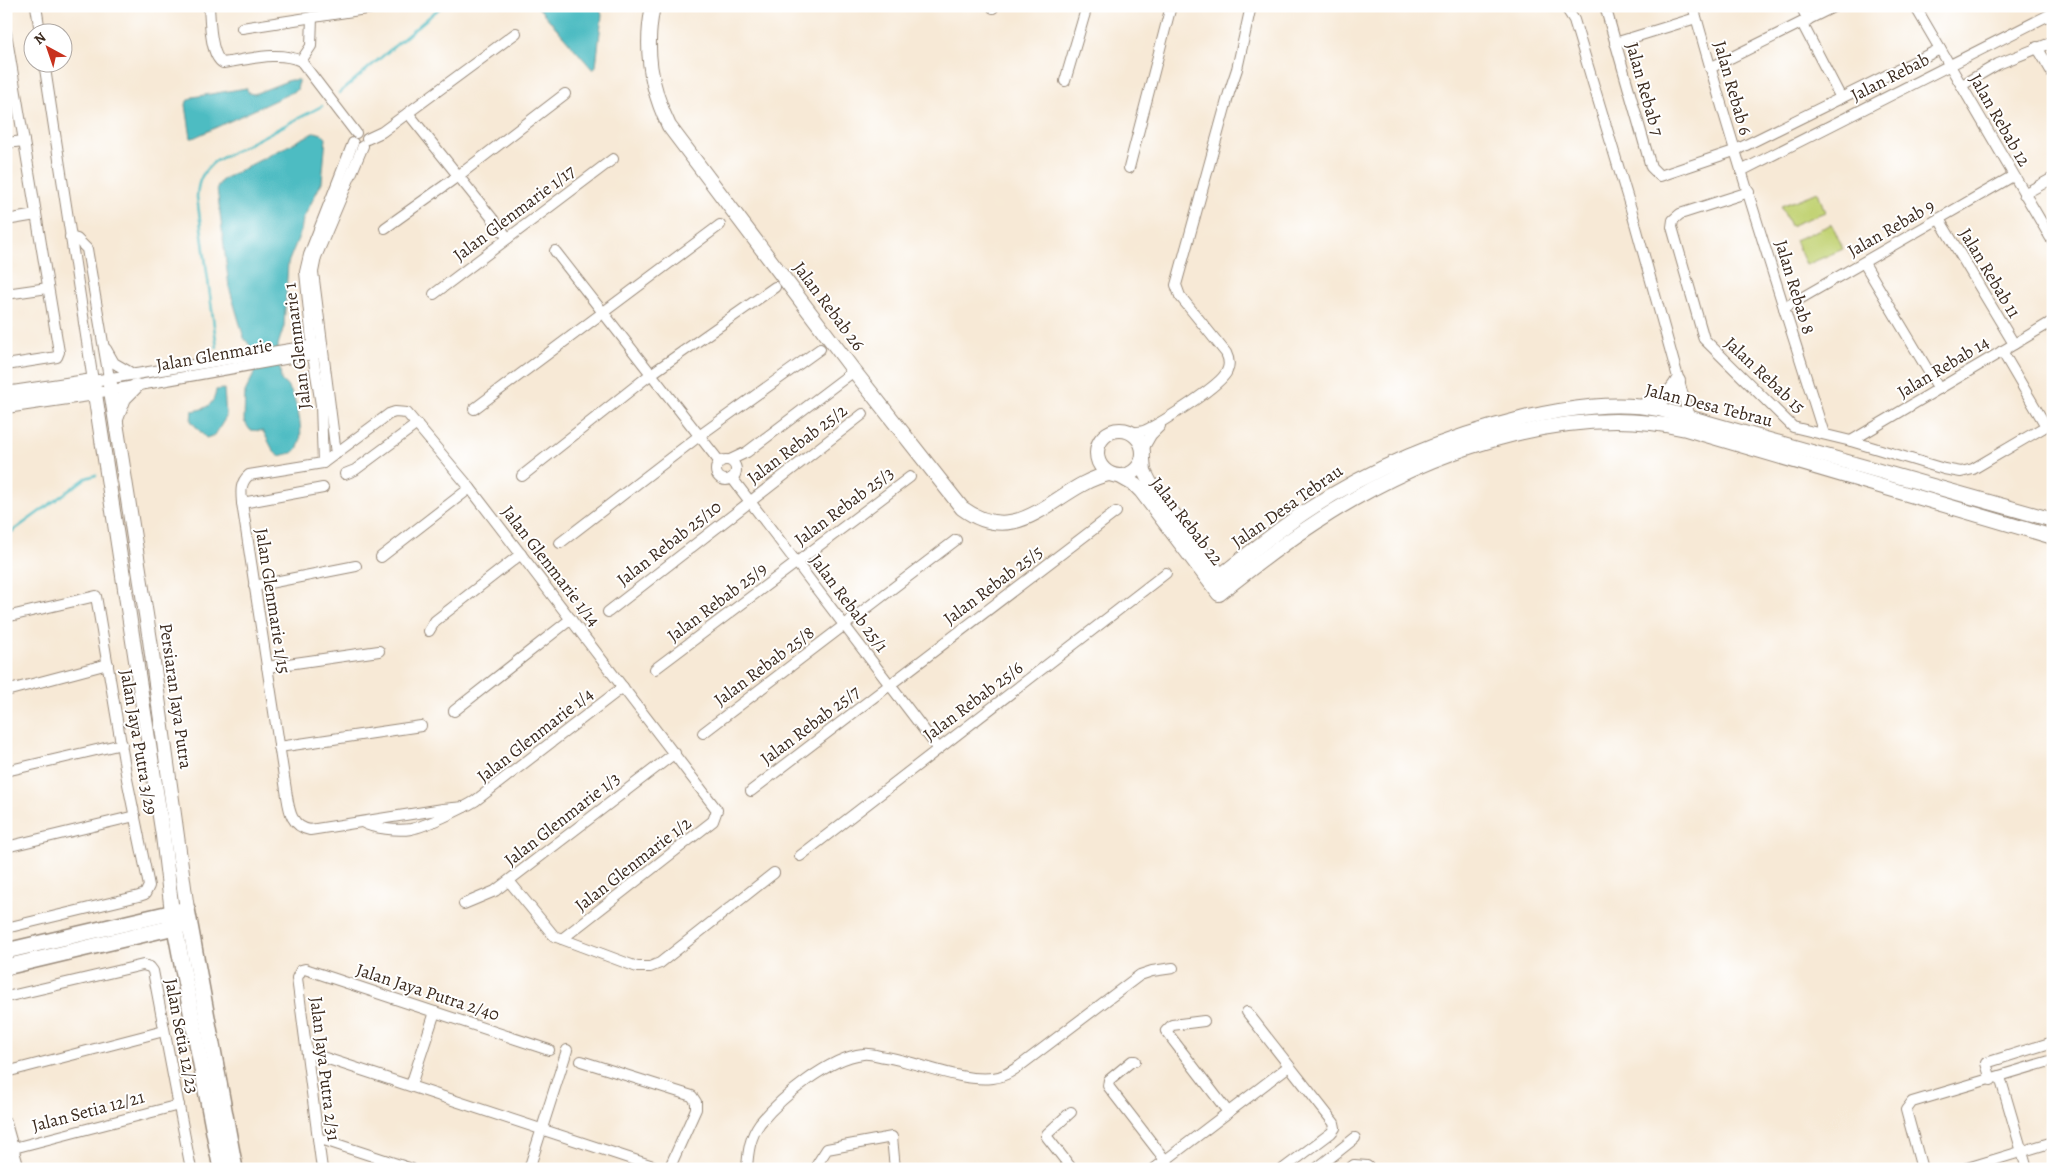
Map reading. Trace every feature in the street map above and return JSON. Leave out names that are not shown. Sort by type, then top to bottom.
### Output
[{"type":"main road","points":[[6,950],[181,918]]},
{"type":"main road","points":[[6,967],[181,918]]},
{"type":"main road","name":"Persiaran Jaya Putra","points":[[181,918],[221,1169]]},
{"type":"main road","name":"Persiaran Jaya Putra","points":[[181,918],[235,1169]]},
{"type":"street","points":[[36,6],[38,22]]},
{"type":"street","points":[[209,6],[214,53],[220,62],[272,56],[295,58],[301,61],[360,140],[382,132],[516,33]]},
{"type":"street","points":[[242,28],[385,6]]},
{"type":"street","name":"Jalan Rebab 26","points":[[653,6],[648,40],[651,76],[661,110],[669,126],[854,371],[955,500],[971,514],[989,522],[1018,521],[1036,514],[1092,478],[1115,475]]},
{"type":"street","points":[[1065,81],[1087,6]]},
{"type":"street","points":[[1129,168],[1171,6]]},
{"type":"street","points":[[1172,416],[1146,430],[1131,433],[1116,431],[1106,435],[1098,448],[1098,458],[1102,468],[1115,475],[1132,473],[1141,465],[1143,454],[1151,435],[1172,416],[1221,380],[1229,366],[1226,353],[1180,296],[1176,285],[1228,93],[1237,68],[1251,6]]},
{"type":"street","points":[[1566,6],[1574,20],[1622,180],[1688,423]]},
{"type":"street","name":"Jalan Rebab 7","points":[[1605,6],[1651,167],[1660,176],[1734,151]]},
{"type":"street","name":"Jalan Rebab 6","points":[[1692,6],[1734,151]]},
{"type":"street","points":[[1801,6],[1805,22],[1841,98]]},
{"type":"street","points":[[1710,68],[1835,6]]},
{"type":"street","name":"Jalan Rebab 12","points":[[1915,6],[2053,242]]},
{"type":"street","name":"Jalan Rebab","points":[[1741,171],[2053,13]]},
{"type":"street","points":[[301,61],[311,46],[313,38],[312,17]]},
{"type":"street","points":[[1615,43],[1696,18]]},
{"type":"street","points":[[6,33],[9,69],[24,140],[59,352],[57,358],[6,365]]},
{"type":"street","points":[[1962,85],[1998,64],[2053,42]]},
{"type":"street","points":[[2037,47],[2053,74]]},
{"type":"street","points":[[1734,151],[1940,49]]},
{"type":"street","name":"Persiaran Jaya Putra","points":[[45,72],[163,836],[181,918]]},
{"type":"street","points":[[386,228],[458,176],[565,94]]},
{"type":"street","points":[[408,113],[508,238]]},
{"type":"street","points":[[6,143],[24,140]]},
{"type":"street","name":"Jalan Glenmarie 1","points":[[336,454],[334,428],[326,405],[305,272],[308,255],[324,228],[360,140]]},
{"type":"street","name":"Jalan Rebab 8","points":[[1734,151],[1824,434]]},
{"type":"street","name":"Jalan Glenmarie 1/17","points":[[434,294],[613,159]]},
{"type":"street","name":"Jalan Rebab 9","points":[[1784,308],[2013,176]]},
{"type":"street","points":[[2024,194],[2053,178]]},
{"type":"street","name":"Jalan Rebab 15","points":[[1748,192],[1680,214],[1673,220],[1672,227],[1704,339],[1793,427],[1851,441],[1914,461],[1961,472],[1973,469],[2049,424]]},
{"type":"street","points":[[6,220],[36,215]]},
{"type":"street","name":"Jalan Rebab 11","points":[[1939,219],[2014,344]]},
{"type":"street","points":[[474,410],[720,225]]},
{"type":"street","name":"Persiaran Jaya Putra","points":[[70,237],[77,239],[87,249],[110,384],[150,640],[181,918]]},
{"type":"street","name":"Jalan Rebab 25/1","points":[[555,251],[699,436],[729,467],[750,500],[938,748]]},
{"type":"street","points":[[1864,263],[1939,389]]},
{"type":"street","points":[[522,476],[651,374],[775,287]]},
{"type":"street","points":[[6,294],[48,288]]},
{"type":"street","name":"Jalan Rebab 14","points":[[1851,441],[2053,321]]},
{"type":"street","points":[[103,344],[114,363],[134,380],[124,398],[116,421]]},
{"type":"street","name":"Jalan Glenmarie","points":[[94,387],[317,349]]},
{"type":"street","points":[[560,543],[699,436],[820,349]]},
{"type":"street","points":[[2002,351],[2049,424]]},
{"type":"street","points":[[729,467],[854,371]]},
{"type":"street","points":[[1642,406],[1667,396],[1678,381]]},
{"type":"street","points":[[6,394],[94,387]]},
{"type":"street","points":[[6,406],[94,387]]},
{"type":"street","name":"Jalan Glenmarie 1","points":[[323,464],[326,405]]},
{"type":"street","name":"Jalan Desa Tebrau","points":[[1219,585],[1247,556],[1306,511],[1344,488],[1406,456],[1495,425],[1564,410],[1626,405],[1642,406],[1688,423],[2053,538]]},
{"type":"street","name":"Jalan Glenmarie 1/14","points":[[336,454],[389,414],[395,412],[407,413],[470,488],[717,810]]},
{"type":"street","name":"Jalan Rebab 25/2","points":[[750,500],[863,414]]},
{"type":"street","name":"Jalan Desa Tebrau","points":[[1219,585],[1353,500],[1411,470],[1458,452],[1500,439],[1568,424],[1642,421],[1688,423],[2053,520]]},
{"type":"street","points":[[345,474],[355,470],[416,424]]},
{"type":"street","points":[[334,428],[341,436],[352,442]]},
{"type":"street","points":[[1131,433],[1139,439],[1143,454]]},
{"type":"street","name":"Jalan Glenmarie 1/15","points":[[336,454],[323,464],[250,475],[244,480],[241,487],[242,503],[292,820],[302,828],[310,830],[362,822]]},
{"type":"street","name":"Jalan Rebab 22","points":[[1143,454],[1144,471],[1150,483],[1205,556],[1219,585]]},
{"type":"street","name":"Jalan Rebab 26","points":[[1072,490],[1098,458]]},
{"type":"street","name":"Jalan Rebab 22","points":[[1115,475],[1135,485],[1141,491],[1219,585]]},
{"type":"street","name":"Jalan Rebab 25/3","points":[[798,561],[910,477]]},
{"type":"street","points":[[242,503],[323,488]]},
{"type":"street","points":[[381,557],[470,488]]},
{"type":"street","name":"Jalan Rebab 25/10","points":[[608,612],[750,500]]},
{"type":"street","name":"Jalan Rebab 25/5","points":[[890,685],[1116,512]]},
{"type":"street","points":[[2038,534],[2053,542]]},
{"type":"street","name":"Jalan Rebab 25/8","points":[[703,733],[956,540]]},
{"type":"street","points":[[430,631],[435,621],[521,554]]},
{"type":"street","points":[[1205,556],[1222,562],[1247,556]]},
{"type":"street","name":"Jalan Rebab 25/9","points":[[655,669],[798,561]]},
{"type":"street","points":[[254,586],[356,566]]},
{"type":"street","name":"Jalan Rebab 25/6","points":[[800,856],[1166,573]]},
{"type":"street","name":"Jalan Jaya Putra 3/29","points":[[6,617],[96,596],[149,886],[145,894],[6,928]]},
{"type":"street","points":[[454,711],[571,619]]},
{"type":"street","points":[[267,667],[380,650]]},
{"type":"street","points":[[6,691],[108,664]]},
{"type":"street","name":"Jalan Rebab 25/7","points":[[751,791],[890,685]]},
{"type":"street","name":"Jalan Glenmarie 1/4","points":[[362,822],[371,828],[411,829],[464,807],[475,801],[624,687]]},
{"type":"street","points":[[279,747],[421,726]]},
{"type":"street","points":[[6,771],[122,744]]},
{"type":"street","name":"Jalan Glenmarie 1/3","points":[[464,904],[495,891],[675,753]]},
{"type":"street","points":[[362,822],[444,808],[464,807]]},
{"type":"street","name":"Jalan Glenmarie 1/2","points":[[562,939],[714,821],[717,810]]},
{"type":"street","points":[[6,847],[135,816]]},
{"type":"street","points":[[509,880],[548,931],[554,936],[644,968],[660,963],[774,873]]},
{"type":"street","name":"Jalan Setia 12/23","points":[[6,997],[143,965],[150,966],[153,971],[191,1169]]},
{"type":"street","points":[[747,1169],[748,1148],[753,1133],[760,1123],[817,1073],[839,1060],[864,1054],[895,1058],[950,1073],[994,1078],[1006,1075],[1140,975],[1173,968]]},
{"type":"street","name":"Jalan Jaya Putra 2/40","points":[[298,974],[305,969],[549,1050]]},
{"type":"street","name":"Jalan Jaya Putra 2/31","points":[[298,974],[322,1169]]},
{"type":"street","points":[[413,1086],[435,1012]]},
{"type":"street","points":[[1247,1012],[1334,1123],[1335,1128],[1331,1133],[1283,1169]]},
{"type":"street","points":[[1204,1021],[1172,1025],[1166,1031],[1228,1112]]},
{"type":"street","points":[[6,1072],[164,1031]]},
{"type":"street","points":[[2027,1169],[2000,1077],[1986,1063],[2053,1042]]},
{"type":"street","points":[[529,1169],[567,1050]]},
{"type":"street","points":[[307,1052],[662,1169]]},
{"type":"street","points":[[2000,1077],[2004,1058]]},
{"type":"street","points":[[1922,1169],[1906,1110],[1912,1102],[2053,1060]]},
{"type":"street","points":[[580,1061],[692,1096],[696,1102],[696,1109],[669,1169]]},
{"type":"street","points":[[1135,1061],[1132,1061],[1109,1080],[1108,1086],[1172,1169]]},
{"type":"street","points":[[1154,1169],[1289,1066]]},
{"type":"street","name":"Jalan Setia 12/21","points":[[10,1149],[179,1105]]},
{"type":"street","points":[[1072,1112],[1046,1134],[1072,1169]]},
{"type":"street","points":[[6,1123],[10,1149],[19,1169]]},
{"type":"street","points":[[818,1169],[818,1163],[827,1149],[892,1137],[895,1169]]},
{"type":"street","points":[[318,1138],[406,1168]]},
{"type":"street","points":[[1316,1169],[1355,1138]]},
{"type":"street","points":[[1964,1169],[2053,1142]]},
{"type":"street","points":[[1349,1169],[1354,1165],[1368,1168]]},
{"type":"green space","points":[[1818,192],[1825,212],[1790,226],[1781,206]]},
{"type":"green space","points":[[1832,224],[1843,249],[1806,265],[1795,240]]},
{"type":"water","points":[[537,6],[599,6],[602,15],[596,66],[593,70]]},
{"type":"water","points":[[290,80],[299,80],[297,90],[191,138],[186,105],[187,101],[193,97],[246,88],[249,93],[254,94]]},
{"type":"water","points":[[315,132],[322,134],[326,138],[322,182],[303,219],[301,231],[288,263],[284,326],[278,345],[281,380],[289,388],[298,411],[301,431],[300,440],[294,452],[279,456],[274,452],[263,431],[250,430],[244,421],[245,392],[254,374],[254,367],[251,347],[244,338],[229,287],[217,188],[221,181],[229,176]]},
{"type":"water","points":[[224,389],[226,417],[215,435],[206,438],[191,421],[192,411],[201,409],[211,403],[216,390]]},
{"type":"waterway","points":[[339,93],[442,6]]},
{"type":"waterway","points":[[217,348],[197,197],[201,177],[214,162],[322,106]]},
{"type":"waterway","points":[[6,536],[86,478],[96,475]]}]
